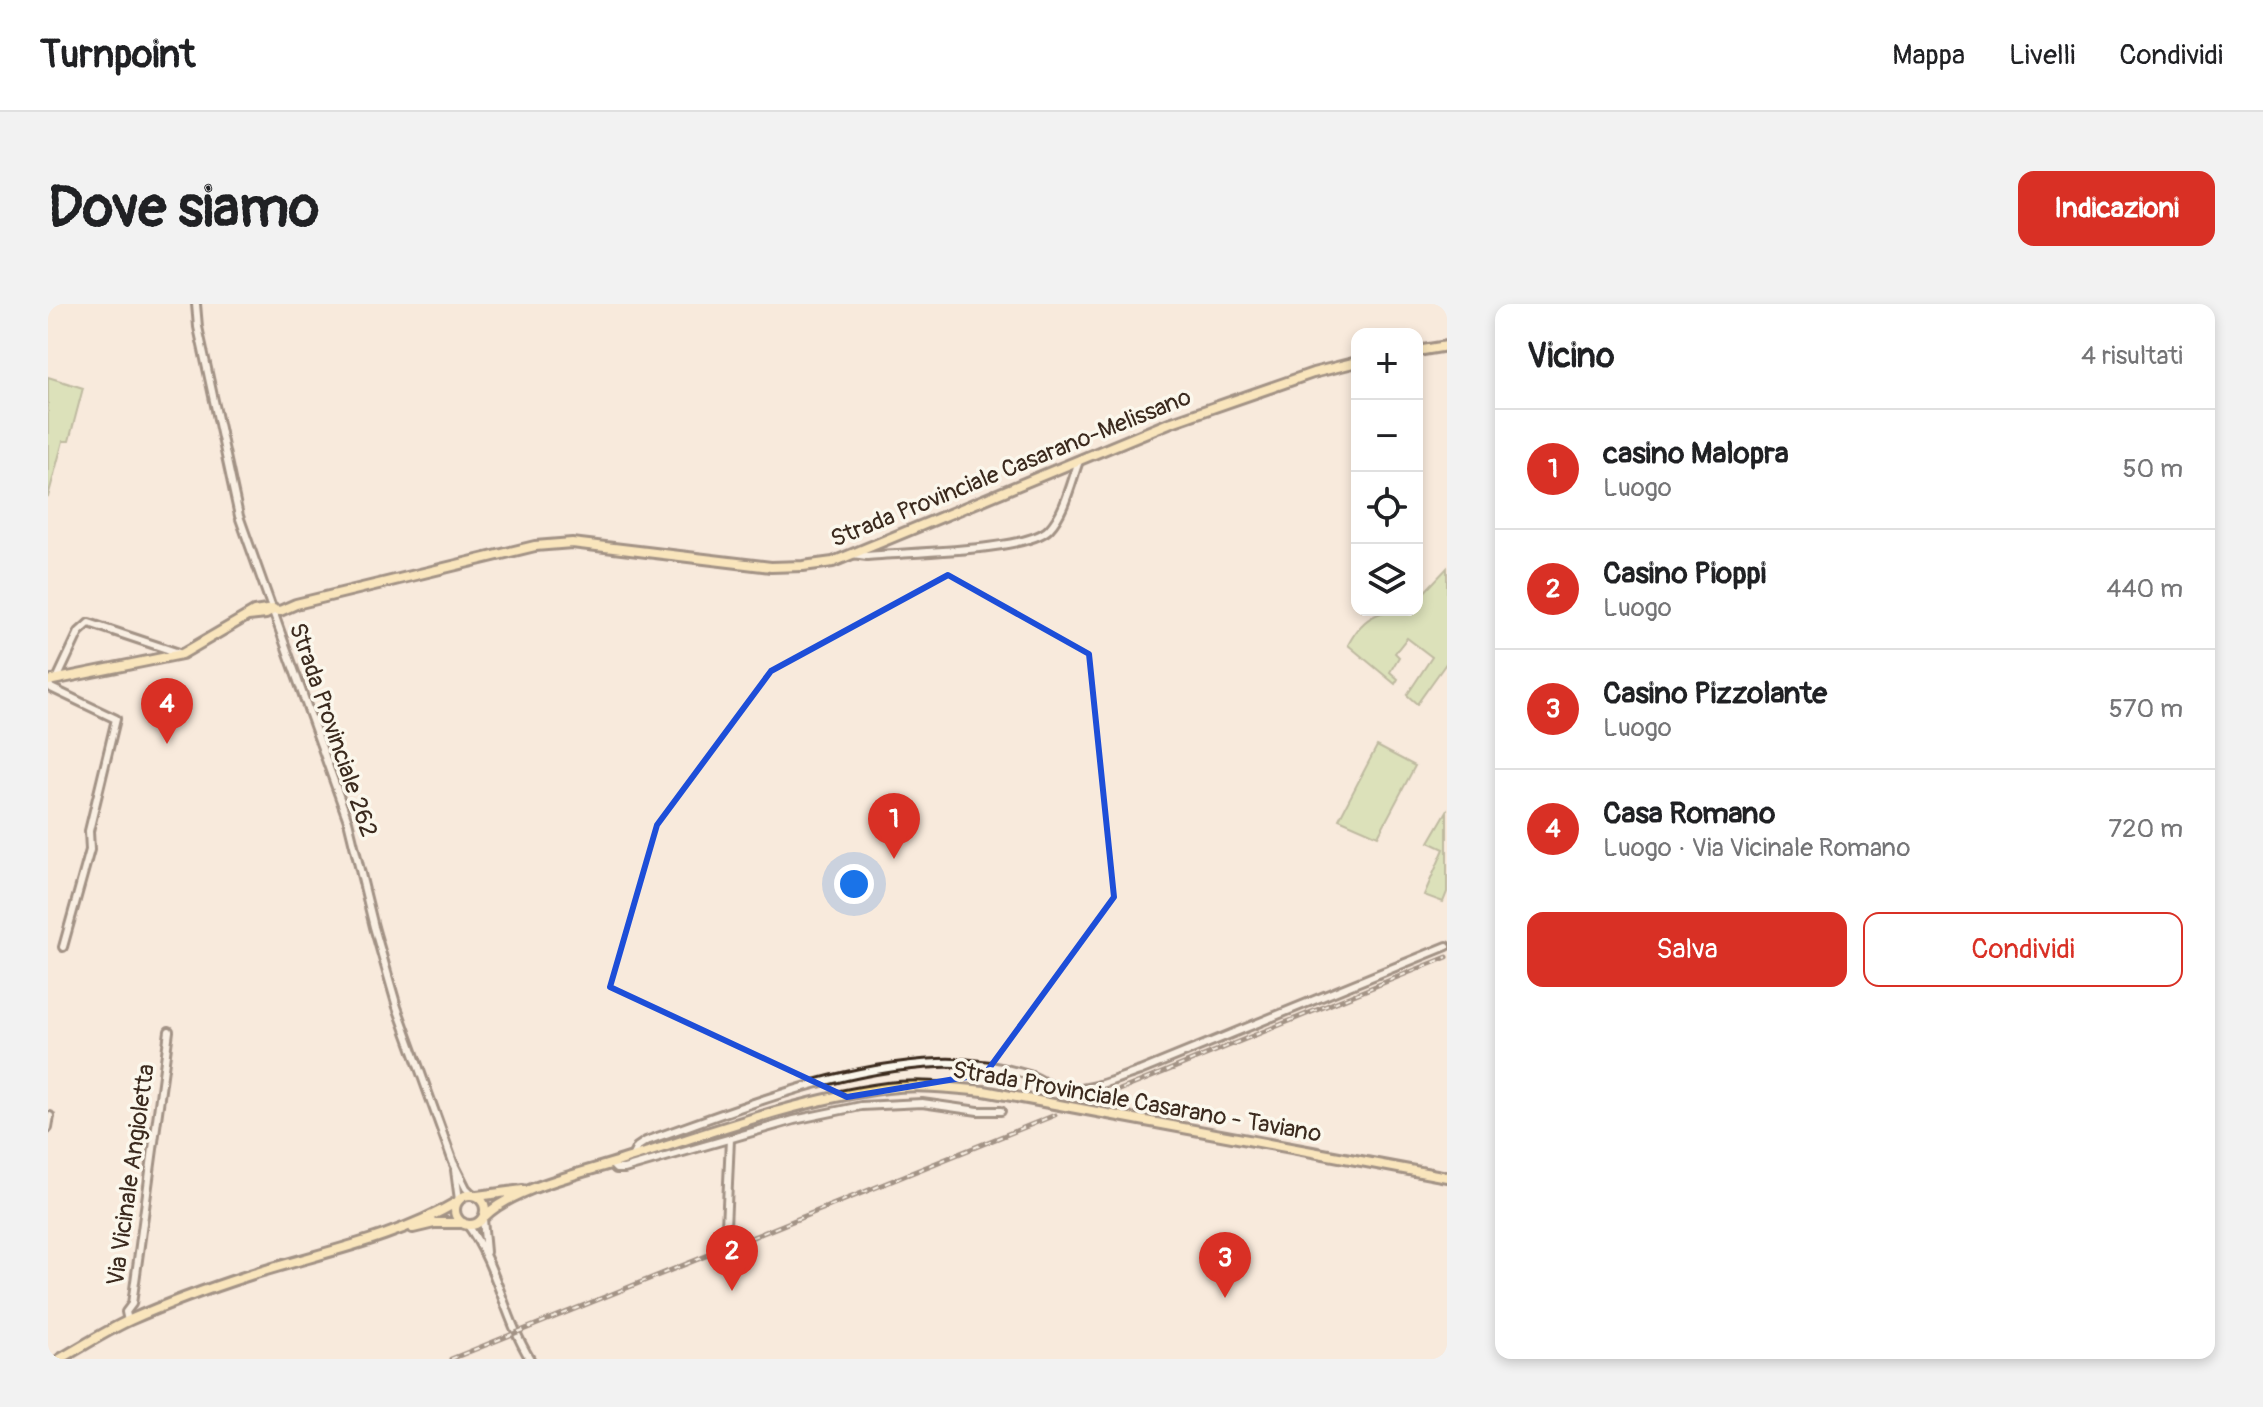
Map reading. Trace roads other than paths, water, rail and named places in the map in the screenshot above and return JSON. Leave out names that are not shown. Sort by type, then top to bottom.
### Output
[{"type":"main road","points":[[1423,350],[1447,346]]},
{"type":"main road","name":"Strada Provinciale Casarano-Melissano","points":[[51,680],[182,654],[248,616],[264,609],[273,610],[278,605],[296,604],[547,545],[572,543],[771,567],[833,562],[1169,423],[1313,373],[1351,364]]},
{"type":"main road","name":"Strada Provinciale Casarano - Taviano","points":[[389,1233],[434,1223],[476,1224],[501,1203],[543,1186],[843,1094],[892,1087],[984,1091],[1447,1177]]},
{"type":"main road","name":"Strada Provinciale Casarano - Taviano","points":[[60,1359],[128,1321],[247,1277],[389,1233],[436,1215],[465,1196],[499,1195],[543,1186]]},
{"type":"main road","points":[[474,1195],[485,1205],[483,1218]]},
{"type":"main road","points":[[458,1201],[455,1211],[465,1224]]},
{"type":"street","name":"Strada Provinciale 262","points":[[196,304],[198,327],[239,516],[348,821],[397,1007],[453,1162]]},
{"type":"street","points":[[852,554],[867,556],[987,547],[1036,539],[1049,529],[1059,515],[1079,461]]},
{"type":"street","points":[[63,947],[90,850],[89,831],[116,719],[51,688],[51,680],[79,632],[89,623],[182,654]]},
{"type":"street","points":[[632,1157],[637,1147],[646,1141],[792,1090],[889,1067],[956,1064],[1030,1075],[1063,1089],[1096,1086],[1447,946]]},
{"type":"street","name":"Via Vicinale Angioletta","points":[[128,1321],[126,1312],[132,1304],[169,1031]]},
{"type":"street","points":[[611,1164],[616,1169],[624,1169],[794,1120],[861,1106],[922,1103],[1001,1111]]},
{"type":"street","points":[[48,1128],[50,1116]]},
{"type":"street","points":[[725,1249],[730,1139]]},
{"type":"street","points":[[453,1162],[466,1188],[474,1195]]},
{"type":"street","points":[[453,1162],[458,1201]]},
{"type":"street","points":[[483,1218],[488,1260]]},
{"type":"street","points":[[465,1224],[488,1260],[515,1333],[530,1359]]},
{"type":"railway","points":[[1100,1098],[1447,957]]},
{"type":"railway","points":[[451,1359],[1055,1115]]},
{"type":"place","name":"Casa Romano","points":[[167,744]]},
{"type":"place","name":"casino Malopra","points":[[894,859]]},
{"type":"place","name":"Casino Pioppi","points":[[732,1291]]},
{"type":"place","name":"Casino Pizzolante","points":[[1225,1298]]}]
